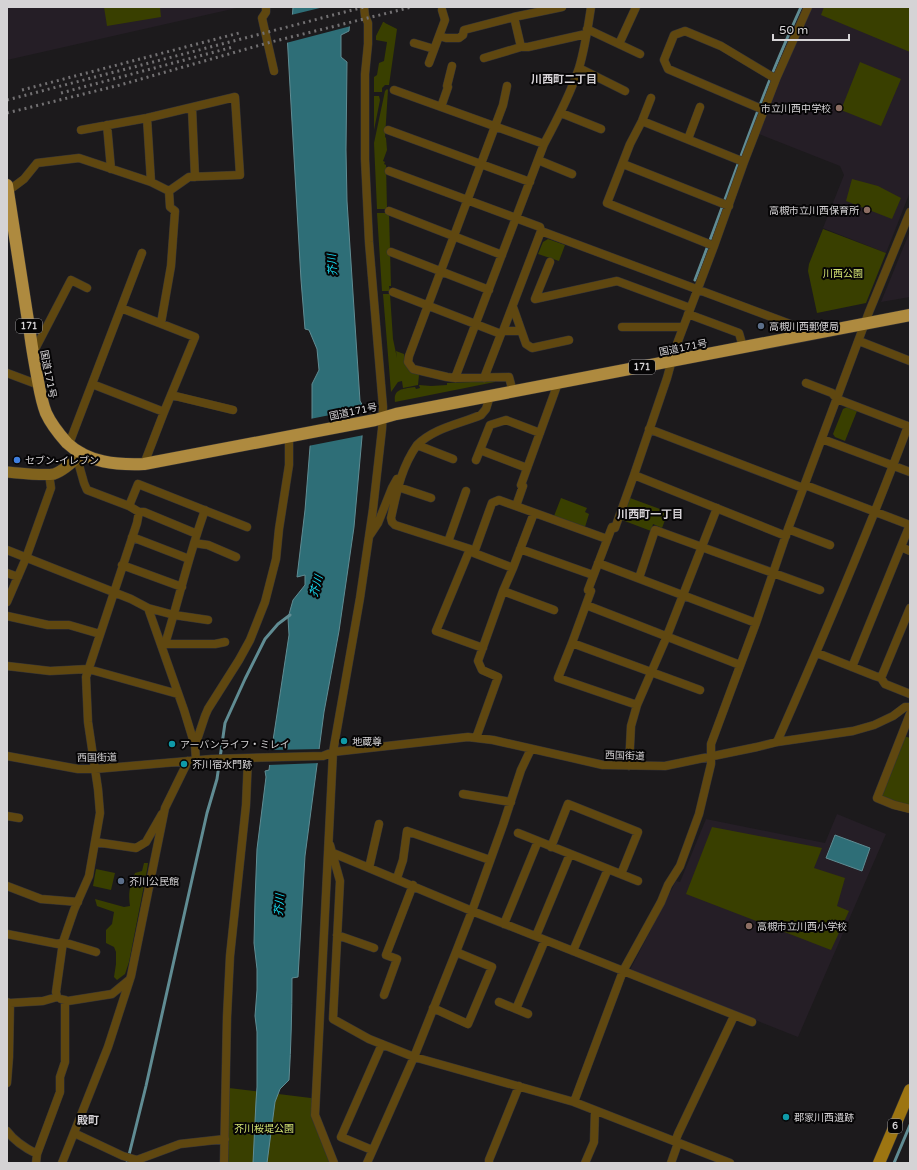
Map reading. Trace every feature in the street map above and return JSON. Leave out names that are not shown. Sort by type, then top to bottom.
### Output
[{"type":"highway","name":"国道171号","points":[[7,188],[9,219],[43,404],[48,417],[56,430],[79,455],[110,463],[144,464],[910,315]]},
{"type":"main road","name":"6","points":[[880,1163],[910,1090]]},
{"type":"street","points":[[266,7],[266,12],[262,18],[274,71]]},
{"type":"street","points":[[334,1163],[315,1116],[333,752],[360,598],[369,536],[377,474],[379,419],[379,353],[369,242],[365,159],[365,74],[368,44],[368,23],[364,7]]},
{"type":"street","points":[[439,36],[446,38],[459,38],[463,35],[464,30],[514,17],[562,7]]},
{"type":"street","points":[[455,378],[544,144],[561,113],[579,68],[591,7]]},
{"type":"street","points":[[619,44],[636,7]]},
{"type":"street","points":[[637,705],[558,678],[591,591],[588,590],[593,575],[612,527],[615,528],[634,475],[667,378],[671,361],[698,289],[711,244],[729,206],[744,162],[776,79],[808,7]]},
{"type":"street","points":[[429,63],[444,20],[442,10]]},
{"type":"street","points":[[514,17],[521,47]]},
{"type":"street","points":[[484,58],[521,47],[528,47],[587,31],[640,54]]},
{"type":"street","points":[[764,110],[668,69],[664,60],[674,35],[685,31],[721,46],[776,79]]},
{"type":"street","points":[[414,43],[434,50]]},
{"type":"street","points":[[441,107],[448,87],[452,66]]},
{"type":"street","points":[[579,68],[625,91]]},
{"type":"street","points":[[507,86],[505,98],[495,127],[408,362],[414,369],[421,372],[455,378],[509,376],[513,392]]},
{"type":"street","points":[[394,90],[544,144]]},
{"type":"street","points":[[81,130],[147,118],[235,97],[240,175],[189,177],[168,191]]},
{"type":"street","points":[[651,98],[642,121],[630,144],[607,203],[711,244]]},
{"type":"street","points":[[192,108],[195,177]]},
{"type":"street","points":[[688,139],[700,108]]},
{"type":"street","points":[[561,113],[601,129]]},
{"type":"street","points":[[147,118],[151,182]]},
{"type":"street","points":[[642,121],[744,162]]},
{"type":"street","points":[[107,125],[111,169]]},
{"type":"street","points":[[388,130],[530,182]]},
{"type":"street","points":[[7,188],[24,179],[36,163],[79,158],[151,182],[168,191]]},
{"type":"street","points":[[538,160],[572,174]]},
{"type":"street","points":[[623,164],[729,206]]},
{"type":"street","points":[[389,171],[540,227],[541,231],[790,324],[793,337]]},
{"type":"street","points":[[161,323],[171,266],[175,211],[170,207],[168,191]]},
{"type":"street","points":[[390,211],[502,255]]},
{"type":"street","points":[[574,1102],[623,972],[661,902],[668,885],[680,866],[699,814],[711,764],[711,744],[756,623],[804,486],[865,324],[910,212]]},
{"type":"street","points":[[484,378],[513,307],[541,231]]},
{"type":"street","points":[[391,252],[489,290]]},
{"type":"street","points":[[69,444],[142,253]]},
{"type":"street","points":[[550,262],[536,299],[617,281],[739,333],[743,347]]},
{"type":"street","points":[[33,353],[71,280],[87,288]]},
{"type":"street","points":[[392,292],[476,324],[502,332],[521,330]]},
{"type":"street","points":[[513,307],[526,344],[532,348],[569,340]]},
{"type":"street","points":[[121,308],[195,337],[144,464]]},
{"type":"street","points":[[622,327],[684,327]]},
{"type":"street","points":[[859,341],[910,361]]},
{"type":"street","points":[[7,373],[39,385]]},
{"type":"street","points":[[516,506],[523,486],[521,485],[558,383]]},
{"type":"street","points":[[777,742],[817,653],[909,426],[837,399],[832,393],[806,383]]},
{"type":"street","points":[[92,384],[164,412]]},
{"type":"street","points":[[171,395],[234,410]]},
{"type":"street","points":[[369,536],[378,524],[392,488],[417,445],[424,438],[436,431],[481,415],[486,409],[490,396]]},
{"type":"street","points":[[476,460],[490,425],[506,420],[540,433]]},
{"type":"street","points":[[649,429],[907,524],[909,527],[852,667]]},
{"type":"street","points":[[95,842],[136,848],[146,842],[192,760],[204,716],[250,640],[265,602],[276,559],[279,528],[293,435]]},
{"type":"street","points":[[822,439],[910,472]]},
{"type":"street","points":[[417,445],[453,459]]},
{"type":"street","points":[[480,450],[527,468]]},
{"type":"street","points":[[7,472],[56,473],[79,455],[84,483],[87,490],[197,534]]},
{"type":"street","points":[[403,470],[398,487],[392,522],[472,551],[513,568]]},
{"type":"street","points":[[7,602],[26,558],[52,488],[48,474]]},
{"type":"street","points":[[634,475],[717,508],[830,545]]},
{"type":"street","points":[[129,506],[138,484],[247,527]]},
{"type":"street","points":[[398,487],[432,498]]},
{"type":"street","points":[[448,542],[466,492]]},
{"type":"street","points":[[483,648],[436,631],[492,503],[499,500],[607,539]]},
{"type":"street","points":[[629,766],[631,726],[637,705],[650,672],[667,636],[717,508]]},
{"type":"street","points":[[163,644],[174,615],[189,559],[205,510]]},
{"type":"street","points":[[57,997],[56,992],[63,942],[89,876],[100,813],[88,722],[86,677],[137,523],[139,512]]},
{"type":"street","points":[[476,738],[498,677],[482,670],[478,661],[503,591],[534,513]]},
{"type":"street","points":[[639,578],[656,530],[820,590]]},
{"type":"street","points":[[132,537],[189,559]]},
{"type":"street","points":[[194,543],[208,545],[236,557]]},
{"type":"street","points":[[901,547],[910,551]]},
{"type":"street","points":[[520,549],[593,575]]},
{"type":"street","points":[[7,550],[131,599],[148,608],[174,615],[208,620]]},
{"type":"street","points":[[598,563],[756,623]]},
{"type":"street","points":[[122,565],[182,587]]},
{"type":"street","points":[[7,573],[18,577]]},
{"type":"street","points":[[503,591],[554,610]]},
{"type":"street","points":[[586,605],[740,665]]},
{"type":"street","points":[[148,608],[163,644],[195,746]]},
{"type":"street","points":[[881,678],[910,608]]},
{"type":"street","points":[[7,616],[48,625],[69,625],[100,634]]},
{"type":"street","points":[[163,644],[215,644],[225,642]]},
{"type":"street","points":[[572,643],[700,690]]},
{"type":"street","points":[[817,653],[881,678],[885,684],[910,695],[908,710],[877,798],[894,805],[910,809]]},
{"type":"street","points":[[7,666],[50,671],[88,669],[178,694]]},
{"type":"street","name":"西国街道","points":[[7,756],[78,769],[95,769],[192,760],[323,756],[333,752],[468,737],[493,740],[604,765],[665,766],[777,742],[860,730],[908,710]]},
{"type":"street","points":[[367,1163],[414,1056],[456,952],[511,802],[521,770],[531,749]]},
{"type":"street","points":[[224,1163],[227,1017],[230,956],[246,805],[248,758]]},
{"type":"street","points":[[463,794],[511,802]]},
{"type":"street","points":[[551,846],[568,804],[638,832],[621,874]]},
{"type":"street","points":[[62,1163],[108,1047],[133,969],[165,808]]},
{"type":"street","points":[[7,816],[20,818]]},
{"type":"street","points":[[369,868],[379,824]]},
{"type":"street","points":[[396,878],[403,860],[407,831],[490,860]]},
{"type":"street","points":[[518,834],[638,881]]},
{"type":"street","points":[[328,838],[340,881],[333,1019],[369,1039],[414,1056],[574,1102],[730,1163]]},
{"type":"street","points":[[504,924],[538,841]]},
{"type":"street","points":[[333,853],[623,972],[752,1022]]},
{"type":"street","points":[[536,936],[570,854]]},
{"type":"street","points":[[573,951],[608,869]]},
{"type":"street","points":[[384,996],[397,959],[386,955],[413,885]]},
{"type":"street","points":[[7,886],[42,899],[78,902]]},
{"type":"street","points":[[7,934],[58,944],[63,942],[96,952]]},
{"type":"street","points":[[337,935],[374,948]]},
{"type":"street","points":[[516,1009],[545,940]]},
{"type":"street","points":[[433,1008],[468,1024],[492,967],[456,952]]},
{"type":"street","points":[[7,1083],[9,1057],[8,1003],[43,1001],[57,997],[68,1001],[112,994],[129,980]]},
{"type":"street","points":[[36,1163],[37,1154],[60,1092],[60,1076],[65,1062],[65,1000]]},
{"type":"street","points":[[499,1002],[528,1014]]},
{"type":"street","points":[[671,1163],[678,1134],[734,1016]]},
{"type":"street","points":[[372,1150],[341,1137],[382,1044]]},
{"type":"street","points":[[489,1163],[519,1086]]},
{"type":"street","points":[[585,1163],[594,1142],[595,1110]]},
{"type":"street","points":[[7,1131],[12,1138],[25,1148],[37,1154]]},
{"type":"street","points":[[74,1133],[123,1156],[137,1160],[180,1144],[225,1139]]},
{"type":"shaded area","points":[[7,7],[241,7],[7,60]]},
{"type":"shaded area","name":"市立川西中学校","points":[[812,7],[910,7],[910,192],[886,253],[823,228],[844,175],[840,166],[759,134]]},
{"type":"shaded area","points":[[910,231],[910,297],[881,302]]},
{"type":"shaded area","name":"高槻市立川西小学校","points":[[837,814],[886,834],[798,1037],[630,970],[676,881],[680,882],[706,819],[825,843]]},
{"type":"green space","points":[[104,7],[160,7],[161,17],[107,26]]},
{"type":"green space","points":[[824,7],[910,7],[910,52],[821,15]]},
{"type":"green space","points":[[383,22],[397,29],[389,85],[385,85],[382,88],[382,92],[374,92],[374,77],[377,75],[379,63],[384,61],[387,42],[376,40],[376,36]]},
{"type":"green space","points":[[860,62],[901,79],[881,126],[841,110]]},
{"type":"green space","points":[[387,89],[385,137],[387,150],[383,161],[386,165],[387,209],[377,209],[374,143],[385,91]]},
{"type":"green space","points":[[374,96],[379,96],[380,100],[374,130]]},
{"type":"green space","points":[[852,179],[878,186],[901,198],[892,219],[846,201]]},
{"type":"green space","points":[[377,213],[389,213],[390,291],[382,291]]},
{"type":"green space","name":"川西公園","points":[[823,229],[886,253],[866,303],[817,313],[808,271],[809,264]]},
{"type":"green space","points":[[548,239],[565,245],[559,261],[538,254],[543,242]]},
{"type":"green space","points":[[383,294],[390,294],[393,339],[397,358],[396,351],[404,354],[406,363],[419,375],[418,385],[403,388],[402,381],[398,382],[391,392]]},
{"type":"green space","points":[[495,381],[395,402],[396,394],[400,390],[415,387],[416,389],[420,388],[419,385],[431,386],[447,385],[447,383]]},
{"type":"green space","points":[[847,407],[857,411],[845,441],[835,437],[833,434],[843,409]]},
{"type":"green space","points":[[561,498],[587,508],[585,512],[589,514],[585,527],[554,516]]},
{"type":"green space","points":[[630,498],[668,512],[662,528],[653,524],[651,531],[622,520]]},
{"type":"green space","points":[[904,736],[910,738],[910,805],[881,797]]},
{"type":"green space","points":[[712,827],[822,848],[814,868],[845,878],[837,906],[849,911],[831,950],[686,894]]},
{"type":"green space","points":[[144,863],[148,863],[147,870],[129,962],[125,974],[117,980],[114,977],[116,952],[114,947],[106,943],[106,930],[112,924],[114,912],[97,906],[95,899],[124,907],[130,906],[129,893],[132,882],[135,873],[142,871]]},
{"type":"green space","points":[[96,869],[115,873],[111,890],[93,886]]},
{"type":"green space","name":"芥川桜堤公園","points":[[229,1088],[319,1099],[318,1116],[337,1163],[228,1163]]},
{"type":"water","name":"芥川","points":[[293,7],[351,7],[349,31],[341,35],[341,57],[347,62],[347,201],[360,401],[363,406],[362,437],[354,527],[339,631],[324,712],[305,856],[298,977],[292,978],[289,1080],[280,1089],[275,1102],[267,1163],[253,1163],[257,1087],[257,1032],[255,1016],[257,969],[254,943],[257,849],[266,777],[265,771],[269,770],[289,635],[288,618],[293,600],[305,585],[305,575],[297,577],[305,510],[312,426],[312,384],[319,370],[317,349],[309,330],[305,329],[301,280],[287,34],[292,20]]},
{"type":"water","points":[[835,835],[870,848],[862,871],[826,858]]},
{"type":"pier","points":[[324,7],[353,7],[351,26],[286,43],[285,34],[291,15]]},
{"type":"pier","points":[[365,408],[364,435],[308,446],[310,419]]},
{"type":"pier","points":[[322,749],[320,763],[268,765],[269,750]]},
{"type":"waterway","points":[[695,280],[767,88],[801,7]]},
{"type":"waterway","points":[[127,1163],[146,1086],[207,813],[217,779],[225,723],[265,639],[278,624],[290,615]]},
{"type":"waterway","points":[[894,1163],[910,1125]]},
{"type":"railway","points":[[7,100],[364,7]]},
{"type":"railway","points":[[7,113],[120,85],[271,42],[412,7]]},
{"type":"railway","points":[[22,90],[239,33]]},
{"type":"railway","points":[[61,93],[233,47]]},
{"type":"place","name":"市立川西中学校","points":[[839,108]]},
{"type":"place","name":"高槻市立川西保育所","points":[[867,210]]},
{"type":"place","name":"高槻川西郵便局","points":[[761,326]]},
{"type":"place","name":"セブン-イレブン","points":[[17,460]]},
{"type":"place","name":"地蔵尊","points":[[344,741]]},
{"type":"place","name":"アーバンライフ・ミレイ","points":[[172,744]]},
{"type":"place","name":"芥川宿水門跡","points":[[184,764]]},
{"type":"place","name":"芥川公民館","points":[[121,881]]},
{"type":"place","name":"高槻市立川西小学校","points":[[749,926]]},
{"type":"place","name":"郡家川西遺跡","points":[[786,1117]]},
{"type":"district","name":"川西町二丁目","points":[[564,79]]},
{"type":"district","name":"川西町一丁目","points":[[650,514]]},
{"type":"district","name":"殿町","points":[[88,1120]]}]
